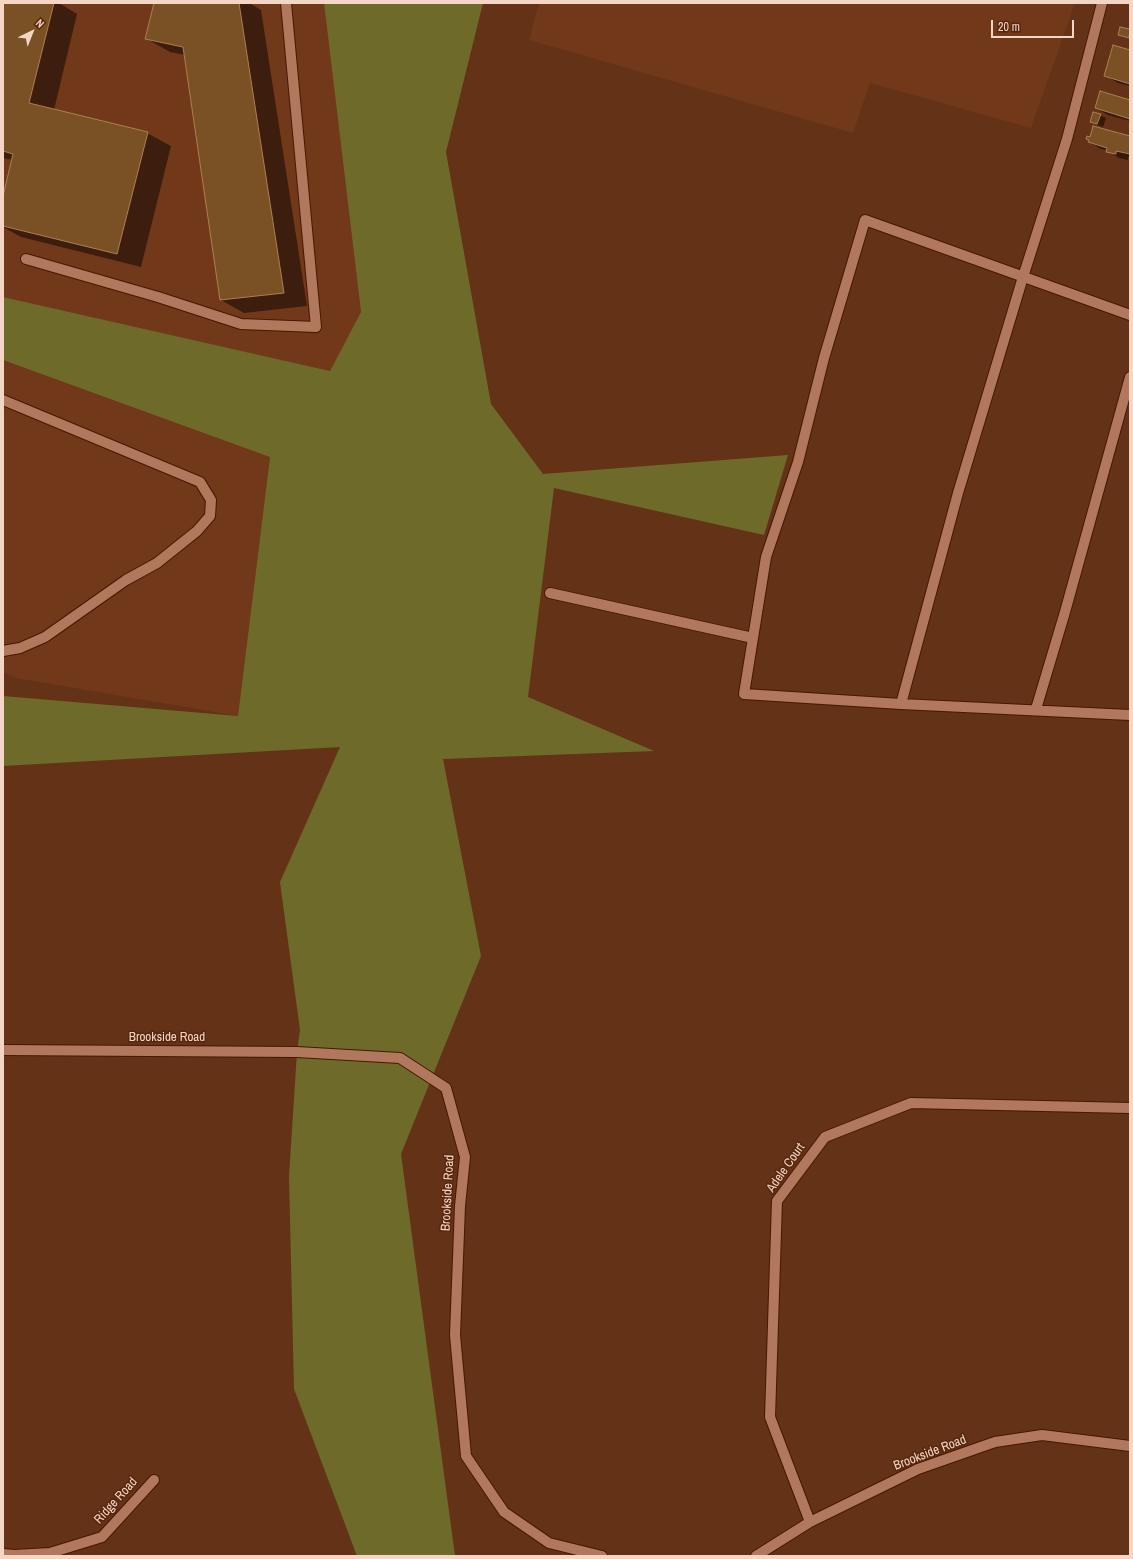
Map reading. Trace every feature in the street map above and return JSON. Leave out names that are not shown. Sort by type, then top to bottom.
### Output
[{"type":"street","points":[[26,260],[158,297],[241,324],[316,327],[286,3]]},
{"type":"street","points":[[901,704],[958,494],[1023,277],[1067,139],[1102,3]]},
{"type":"street","points":[[1130,315],[865,220],[824,358],[798,462],[766,557],[744,694],[901,704],[1036,709],[1130,715]]},
{"type":"street","points":[[1036,709],[1065,612],[1130,377]]},
{"type":"street","points":[[3,400],[200,482],[212,500],[210,516],[197,531],[157,563],[126,580],[45,638],[20,648],[3,651]]},
{"type":"street","points":[[550,593],[753,638]]},
{"type":"street","name":"Brookside Road","points":[[3,1050],[297,1052],[400,1058],[446,1088],[465,1157],[460,1206],[455,1335],[466,1456],[504,1512],[549,1543],[602,1556]]},
{"type":"street","name":"Adele Court","points":[[810,1522],[770,1417],[777,1201],[825,1136],[911,1103],[1130,1108]]},
{"type":"street","name":"Brookside Road","points":[[756,1556],[810,1522],[918,1469],[995,1442],[1042,1435],[1130,1446]]},
{"type":"street","name":"Ridge Road","points":[[3,1554],[14,1555],[50,1553],[102,1537],[154,1480]]},
{"type":"shaded area","points":[[3,3],[324,3],[361,312],[330,371],[3,297]]},
{"type":"shaded area","points":[[324,3],[483,3],[446,152],[491,404],[543,474],[788,455],[764,535],[554,488],[528,697],[654,751],[443,759],[481,956],[401,1154],[455,1556],[357,1556],[294,1389],[289,1176],[297,1052],[300,1030],[280,882],[340,747],[3,766],[3,696],[238,716],[270,457],[3,360],[3,297],[330,371],[361,312]]},
{"type":"shaded area","points":[[539,3],[1075,3],[1031,128],[870,83],[853,133],[529,40]]},
{"type":"shaded area","points":[[3,360],[270,456],[238,716],[16,678],[3,672]]},
{"type":"building","points":[[3,3],[54,3],[29,103],[148,132],[117,254],[3,226],[3,196],[13,154],[3,151]]},
{"type":"building","points":[[154,3],[239,3],[284,293],[220,300],[183,47],[145,39]]},
{"type":"building","points":[[1120,27],[1130,29],[1129,38],[1118,35]]},
{"type":"building","points":[[1113,45],[1130,50],[1130,84],[1104,76]]},
{"type":"building","points":[[1100,91],[1130,100],[1130,119],[1095,108]]},
{"type":"building","points":[[1093,112],[1101,114],[1097,124],[1090,122]]},
{"type":"building","points":[[1093,126],[1130,136],[1130,154],[1116,151],[1116,154],[1106,152],[1107,148],[1088,142],[1089,140],[1086,139],[1087,136],[1090,137]]}]
